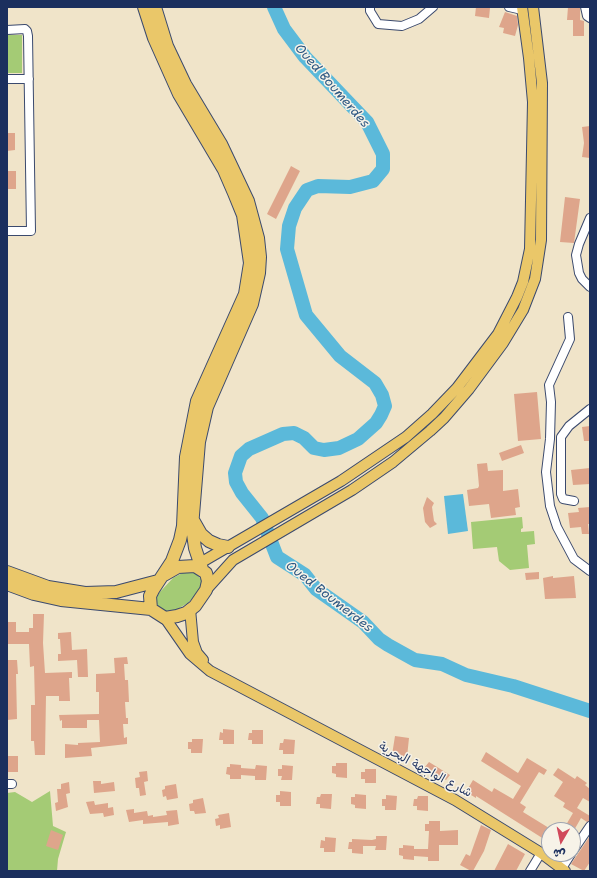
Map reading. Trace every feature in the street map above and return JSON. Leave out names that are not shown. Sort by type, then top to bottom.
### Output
[{"type":"highway","points":[[144,7],[154,38],[179,94],[224,170],[234,192],[243,215],[250,263],[245,294],[197,401],[186,457],[183,526],[176,551],[150,596],[151,609]]},
{"type":"highway","points":[[7,584],[34,594],[61,600],[151,609],[165,618],[177,616],[190,609],[202,598],[206,590],[208,581],[206,573],[199,566],[193,538],[192,516],[202,423],[207,407],[252,304],[259,273],[260,257],[258,238],[248,201],[221,144],[185,84],[167,46],[155,7]]},
{"type":"highway","points":[[192,516],[195,525],[209,541],[228,547]]},
{"type":"highway","points":[[7,572],[48,587],[85,594],[116,592],[161,578],[178,567],[199,566]]},
{"type":"main road","points":[[206,590],[228,564],[246,552],[299,523],[393,462],[444,418],[469,389],[492,358],[523,310],[535,279],[541,240],[542,83],[533,7]]},
{"type":"main road","points":[[199,566],[228,547],[365,466],[406,436],[432,414],[457,388],[498,334],[517,297],[527,266],[530,249],[533,102],[522,8]]},
{"type":"main road","name":"شارع الواجهة البحرية","points":[[190,609],[192,642],[199,656],[211,666],[253,690],[267,700]]},
{"type":"main road","name":"شارع الواجهة البحرية","points":[[165,618],[196,661],[245,691],[267,700],[454,800],[541,853]]},
{"type":"main road","name":"شارع الواجهة البحرية","points":[[553,862],[563,870]]},
{"type":"street","points":[[370,7],[370,11],[378,24],[402,26],[419,19],[433,7]]},
{"type":"street","points":[[508,7],[522,8]]},
{"type":"street","points":[[585,7],[587,16],[590,18]]},
{"type":"street","points":[[7,30],[27,31],[31,231],[7,231]]},
{"type":"street","points":[[7,79],[29,78]]},
{"type":"street","points":[[590,218],[576,255],[579,273],[582,279],[590,287]]},
{"type":"street","points":[[568,317],[570,339],[549,385],[551,402],[550,439],[546,472],[550,506],[557,527],[574,558],[590,571]]},
{"type":"street","points":[[574,501],[563,499],[561,494],[561,437],[569,426],[590,409]]},
{"type":"street","points":[[581,839],[590,826]]},
{"type":"street","points":[[530,871],[541,853]]},
{"type":"green space","points":[[7,35],[22,35],[22,73],[7,73]]},
{"type":"green space","points":[[522,517],[523,528],[521,529],[521,532],[534,531],[535,544],[527,545],[529,568],[510,570],[499,561],[497,547],[473,549],[471,522]]},
{"type":"green space","points":[[188,570],[194,572],[201,579],[202,584],[198,592],[188,603],[174,611],[167,613],[158,608],[156,599],[159,593],[173,578]]},
{"type":"green space","points":[[50,791],[53,826],[66,832],[58,859],[57,871],[7,871],[7,793],[15,792],[32,802]]},
{"type":"water","points":[[463,494],[468,531],[448,534],[444,496]]},
{"type":"building","points":[[476,7],[490,8],[489,18],[475,16]]},
{"type":"building","points":[[568,7],[580,7],[580,20],[584,21],[584,36],[573,36],[573,20],[567,20]]},
{"type":"building","points":[[505,12],[517,16],[518,25],[515,36],[503,33],[504,28],[499,27]]},
{"type":"building","points":[[590,126],[590,158],[582,157],[584,143],[582,127]]},
{"type":"building","points":[[7,133],[15,133],[15,150],[7,151]]},
{"type":"building","points":[[291,166],[300,171],[276,219],[267,214]]},
{"type":"building","points":[[7,171],[16,171],[16,189],[7,189]]},
{"type":"building","points":[[565,197],[580,199],[574,243],[560,242]]},
{"type":"building","points":[[537,392],[541,439],[518,441],[514,394]]},
{"type":"building","points":[[590,426],[590,441],[584,441],[582,427]]},
{"type":"building","points":[[521,445],[524,453],[502,461],[499,453]]},
{"type":"building","points":[[487,463],[488,471],[503,470],[503,491],[518,489],[520,507],[515,508],[516,515],[491,518],[489,504],[469,506],[467,490],[478,488],[479,486],[477,464]]},
{"type":"building","points":[[590,468],[590,484],[573,485],[571,470]]},
{"type":"building","points":[[427,497],[434,503],[432,507],[434,521],[437,524],[430,528],[425,522],[423,508]]},
{"type":"building","points":[[590,507],[590,524],[588,524],[589,534],[582,534],[581,527],[570,528],[568,513],[579,512],[578,508]]},
{"type":"building","points":[[539,572],[539,579],[526,580],[525,573]]},
{"type":"building","points":[[553,576],[553,578],[574,576],[576,598],[545,599],[543,578]]},
{"type":"building","points":[[33,614],[44,614],[43,643],[45,673],[72,672],[72,678],[69,678],[70,701],[59,701],[59,696],[46,696],[45,755],[35,755],[34,741],[31,741],[31,705],[35,705],[34,666],[30,667],[29,644],[7,644],[7,622],[16,622],[16,632],[29,632],[29,628],[33,628]]},
{"type":"building","points":[[71,632],[72,650],[87,649],[88,677],[78,677],[77,660],[58,661],[58,654],[61,654],[58,633]]},
{"type":"building","points":[[127,657],[128,664],[124,664],[125,680],[128,680],[129,702],[125,702],[128,724],[123,724],[124,738],[127,737],[127,744],[91,748],[92,756],[65,758],[65,744],[78,745],[78,743],[100,742],[99,720],[87,720],[87,728],[62,728],[62,720],[60,721],[59,715],[99,714],[99,692],[96,692],[96,674],[115,673],[114,658]]},
{"type":"building","points":[[7,660],[17,660],[18,674],[16,674],[17,719],[7,720]]},
{"type":"building","points":[[223,729],[234,730],[234,744],[223,744],[223,740],[219,740],[220,732],[223,733]]},
{"type":"building","points":[[252,730],[263,730],[263,744],[252,744],[252,740],[248,740],[249,733],[252,733]]},
{"type":"building","points":[[395,736],[409,738],[407,757],[392,755]]},
{"type":"building","points":[[192,739],[203,739],[202,753],[191,753],[191,749],[188,749],[188,742],[192,742]]},
{"type":"building","points":[[284,739],[295,740],[294,754],[283,754],[283,750],[279,750],[280,743],[283,743]]},
{"type":"building","points":[[486,752],[518,773],[527,758],[547,770],[544,775],[539,772],[520,803],[526,807],[523,812],[541,823],[541,837],[476,796],[476,798],[466,792],[473,780],[492,792],[494,788],[513,799],[521,786],[481,761]]},
{"type":"building","points":[[7,756],[18,756],[18,772],[7,772]]},
{"type":"building","points":[[429,762],[450,775],[446,780],[425,767]]},
{"type":"building","points":[[336,763],[347,763],[347,778],[336,777],[336,774],[332,773],[332,766],[336,766]]},
{"type":"building","points":[[230,764],[241,765],[241,768],[255,769],[256,765],[267,766],[266,780],[255,780],[255,776],[241,775],[241,779],[230,779],[230,775],[226,774],[227,767],[230,767]]},
{"type":"building","points":[[282,765],[293,766],[292,780],[281,780],[282,776],[278,776],[278,769],[282,769]]},
{"type":"building","points":[[558,768],[575,779],[577,776],[587,783],[585,785],[590,789],[590,802],[583,798],[577,808],[590,816],[590,821],[587,822],[581,818],[579,822],[568,822],[573,813],[563,807],[565,803],[554,796],[563,782],[553,775]]},
{"type":"building","points":[[365,769],[376,769],[376,783],[365,783],[365,779],[361,779],[361,772],[365,772]]},
{"type":"building","points":[[147,771],[148,781],[144,782],[146,795],[140,796],[139,788],[136,788],[135,778],[140,777],[139,772]]},
{"type":"building","points":[[93,781],[101,781],[101,784],[114,782],[115,791],[94,793]]},
{"type":"building","points":[[69,782],[70,793],[66,794],[68,807],[56,811],[55,803],[58,802],[57,789],[61,789],[61,784]]},
{"type":"building","points":[[176,784],[178,798],[167,800],[166,796],[163,797],[162,790],[165,789],[165,786]]},
{"type":"building","points":[[280,791],[291,792],[291,806],[280,806],[280,802],[276,802],[276,795],[280,795]]},
{"type":"building","points":[[321,794],[332,794],[331,809],[320,808],[320,804],[316,804],[317,797],[320,797]]},
{"type":"building","points":[[355,794],[366,795],[366,809],[355,808],[355,805],[351,804],[351,797],[355,797]]},
{"type":"building","points":[[386,795],[397,796],[396,810],[385,810],[385,806],[382,806],[382,799],[386,799]]},
{"type":"building","points":[[418,796],[428,796],[428,811],[417,810],[417,806],[413,806],[414,799],[417,799]]},
{"type":"building","points":[[203,798],[206,813],[195,814],[194,811],[190,811],[189,804],[193,803],[193,800]]},
{"type":"building","points":[[94,801],[95,805],[108,803],[108,808],[113,807],[114,815],[104,817],[103,813],[90,814],[86,802]]},
{"type":"building","points":[[134,809],[134,813],[147,811],[148,816],[153,815],[153,817],[167,815],[166,811],[177,810],[179,824],[168,826],[168,822],[143,824],[143,820],[129,822],[126,810]]},
{"type":"building","points":[[229,813],[231,827],[220,829],[220,825],[216,826],[215,819],[219,818],[218,815]]},
{"type":"building","points":[[429,821],[440,821],[440,831],[458,830],[458,845],[439,845],[439,861],[428,861],[428,857],[414,856],[414,860],[403,859],[403,856],[399,855],[399,848],[403,848],[403,845],[414,846],[414,849],[428,849],[429,831],[425,831],[425,824],[429,824]]},
{"type":"building","points":[[481,825],[491,830],[484,851],[473,871],[471,871],[460,865],[466,854],[470,856]]},
{"type":"building","points":[[51,830],[63,835],[58,850],[46,846]]},
{"type":"building","points":[[376,836],[387,836],[386,850],[375,850],[376,846],[363,846],[363,854],[352,853],[352,849],[348,849],[349,842],[352,842],[352,839],[372,840],[376,839]]},
{"type":"building","points":[[590,836],[590,862],[584,871],[571,864],[572,862],[581,862],[581,849]]},
{"type":"building","points":[[325,837],[336,838],[335,852],[324,852],[324,848],[320,848],[321,840],[325,841]]},
{"type":"building","points":[[508,844],[525,854],[516,871],[494,871]]},
{"type":"waterway","name":"Oued Boumerdes","points":[[274,7],[284,29],[305,57],[367,122],[383,154],[383,169],[373,181],[350,187],[318,186],[307,190],[295,208],[289,226],[287,249],[306,315],[340,356],[375,383],[382,395],[385,406],[376,423],[358,439],[339,448],[324,450],[314,448],[304,438],[294,433],[283,434],[249,449],[241,456],[235,473],[236,482],[242,493],[262,518],[277,557],[305,575],[316,589],[363,622],[379,639],[388,645],[415,660],[442,664],[466,675],[513,686],[590,711]]}]
